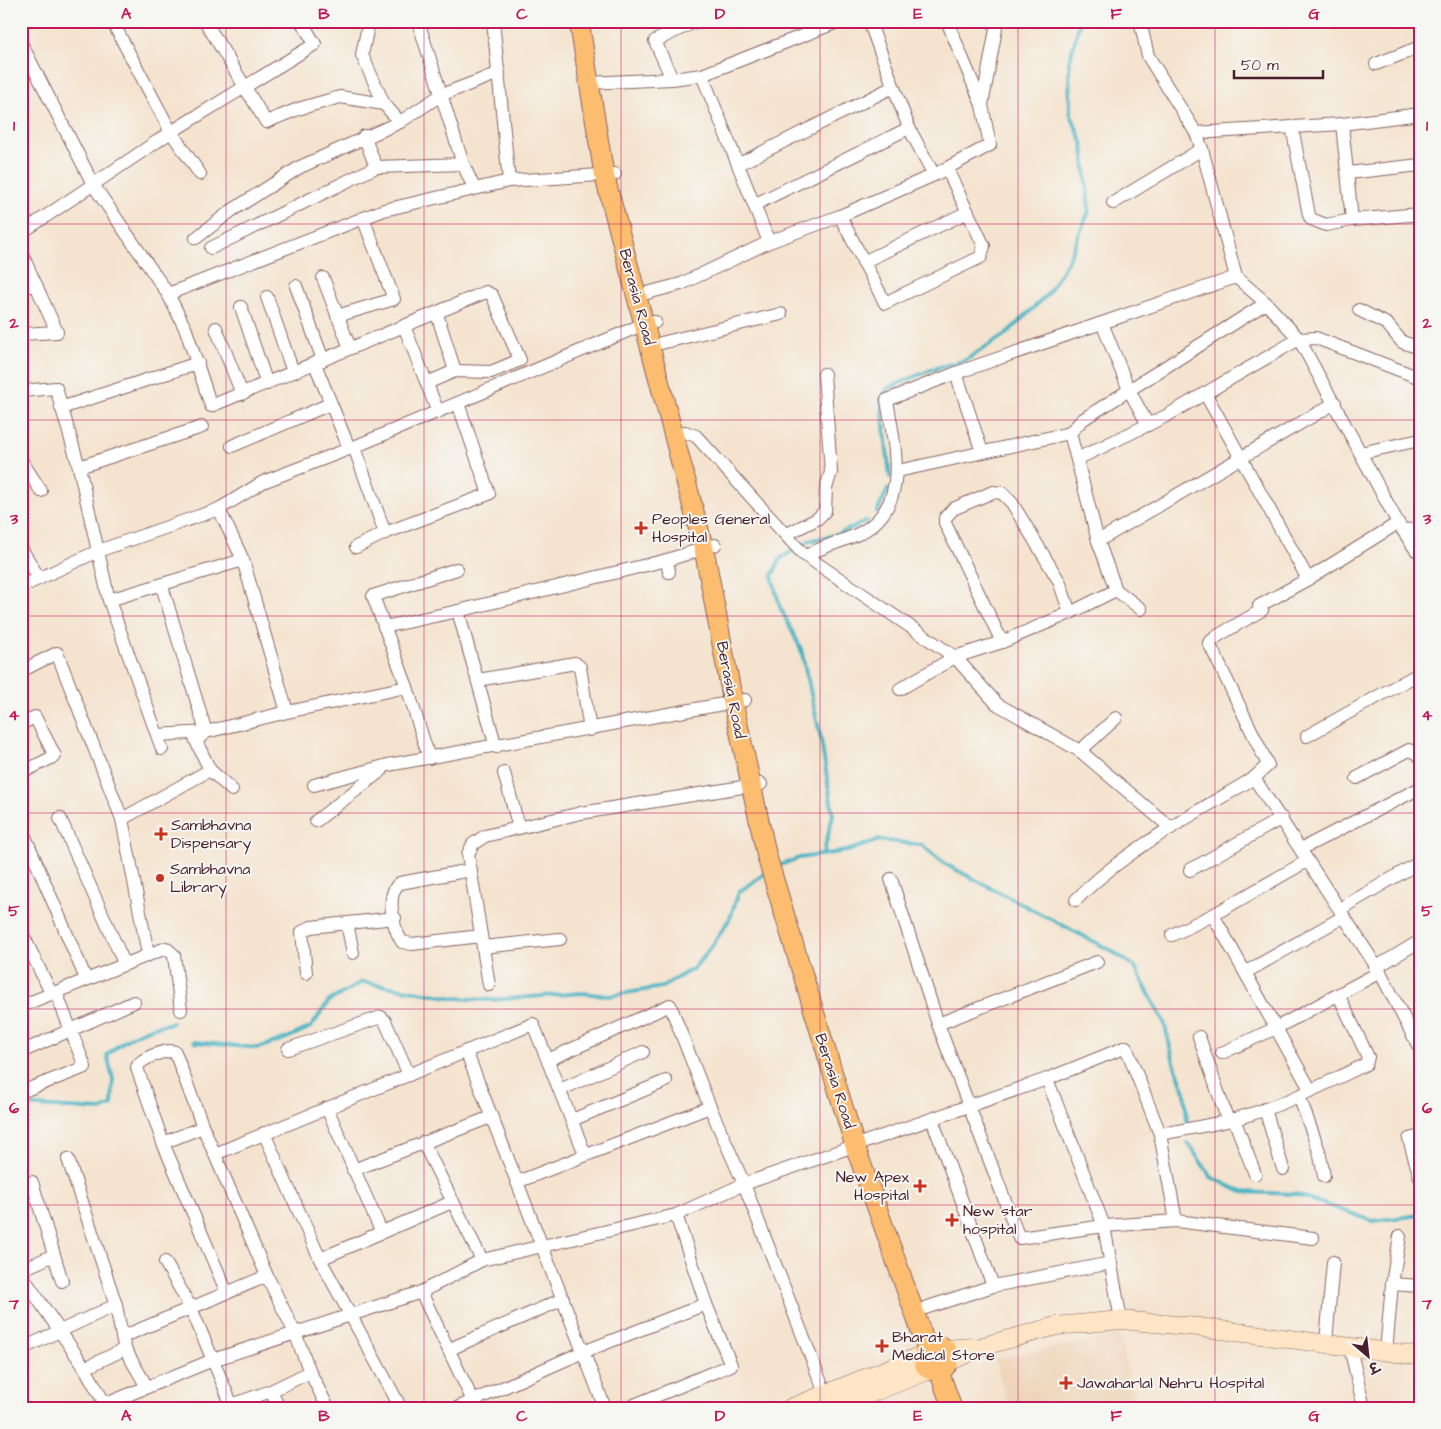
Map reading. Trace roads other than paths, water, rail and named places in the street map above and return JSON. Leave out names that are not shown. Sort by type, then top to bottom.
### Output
[{"type":"main road","name":"Berasia Road","points":[[578,21],[594,83],[610,174],[709,547]]},
{"type":"main road","name":"Berasia Road","points":[[590,21],[594,83]]},
{"type":"main road","name":"Berasia Road","points":[[610,174],[647,293],[650,323],[661,343],[685,432],[756,785],[773,856],[860,1145],[952,1408]]},
{"type":"main road","name":"Berasia Road","points":[[860,1145],[925,1308],[935,1357]]},
{"type":"street","points":[[112,21],[171,132],[200,174]]},
{"type":"street","points":[[205,21],[266,122],[298,109],[340,97],[384,104]]},
{"type":"street","points":[[21,233],[94,186],[171,132],[315,44],[301,21]]},
{"type":"street","points":[[369,21],[362,55],[384,104],[400,122]]},
{"type":"street","points":[[418,21],[463,164],[474,188]]},
{"type":"street","points":[[493,21],[509,181]]},
{"type":"street","points":[[672,79],[655,41],[696,21]]},
{"type":"street","points":[[594,83],[672,79],[702,75],[840,21]]},
{"type":"street","points":[[869,21],[893,88],[910,128],[934,175]]},
{"type":"street","points":[[647,293],[681,284],[769,242],[840,216],[947,169],[990,145],[982,105],[947,21]]},
{"type":"street","points":[[982,105],[996,29],[994,21]]},
{"type":"street","points":[[1140,21],[1148,56],[1196,133],[1236,277],[1266,304],[1299,339],[1400,526],[1416,550],[1420,550]]},
{"type":"street","points":[[21,43],[94,186],[168,294],[186,330],[211,406],[437,314],[486,292],[492,295],[526,374]]},
{"type":"street","points":[[1376,64],[1420,47]]},
{"type":"street","points":[[196,238],[285,175],[364,136],[400,122],[440,95],[499,73]]},
{"type":"street","points":[[702,75],[769,242]]},
{"type":"street","points":[[739,164],[893,88]]},
{"type":"street","points":[[1196,133],[1342,124],[1420,114]]},
{"type":"street","points":[[1342,124],[1352,220]]},
{"type":"street","points":[[1292,127],[1311,220],[1326,225],[1352,220],[1420,214]]},
{"type":"street","points":[[754,205],[910,128]]},
{"type":"street","points":[[364,136],[376,167]]},
{"type":"street","points":[[1113,203],[1202,149]]},
{"type":"street","points":[[211,248],[376,167],[463,164]]},
{"type":"street","points":[[1348,173],[1420,165]]},
{"type":"street","points":[[840,216],[885,304],[981,257],[984,246],[947,169]]},
{"type":"street","points":[[168,294],[384,210],[509,181],[610,174]]},
{"type":"street","points":[[863,262],[968,212]]},
{"type":"street","points":[[337,316],[394,299],[363,218]]},
{"type":"street","points":[[21,252],[57,332],[21,334]]},
{"type":"street","points":[[805,555],[861,532],[881,516],[892,498],[898,471],[887,400],[956,373],[1236,277]]},
{"type":"street","points":[[323,278],[350,348]]},
{"type":"street","points":[[21,286],[36,286]]},
{"type":"street","points":[[296,286],[330,404],[351,447],[385,533]]},
{"type":"street","points":[[267,297],[293,372]]},
{"type":"street","points":[[898,471],[982,452],[1028,444],[1070,433],[1082,420],[1266,304]]},
{"type":"street","points":[[241,307],[268,384]]},
{"type":"street","points":[[1359,310],[1387,324],[1402,342],[1420,348]]},
{"type":"street","points":[[437,314],[455,371]]},
{"type":"street","points":[[661,343],[781,314]]},
{"type":"street","points":[[21,587],[98,551],[219,509],[263,482],[438,412],[650,323]]},
{"type":"street","points":[[1102,323],[1129,390],[1148,425]]},
{"type":"street","points":[[404,326],[438,412]]},
{"type":"street","points":[[216,328],[242,394]]},
{"type":"street","points":[[1077,459],[1148,425],[1299,339],[1316,338],[1420,378]]},
{"type":"street","points":[[428,383],[455,371],[491,372],[520,360]]},
{"type":"street","points":[[61,408],[198,363]]},
{"type":"street","points":[[956,373],[982,452]]},
{"type":"street","points":[[790,538],[825,511],[826,488],[831,472],[824,374]]},
{"type":"street","points":[[21,391],[56,388],[80,467],[110,600],[162,749]]},
{"type":"street","points":[[1205,393],[1308,579]]},
{"type":"street","points":[[356,547],[385,533],[489,494],[458,403]]},
{"type":"street","points":[[1098,541],[1335,403]]},
{"type":"street","points":[[232,446],[330,404]]},
{"type":"street","points":[[80,467],[202,427]]},
{"type":"street","points":[[685,432],[696,436],[805,555],[955,657],[997,704],[1080,750],[1172,828]]},
{"type":"street","points":[[1070,433],[1098,541],[1116,590],[1141,609]]},
{"type":"street","points":[[1360,453],[1420,440]]},
{"type":"street","points":[[21,460],[41,491]]},
{"type":"street","points":[[1002,642],[945,523],[948,513],[953,509],[994,492],[1002,492],[1012,503],[1059,581],[1070,613]]},
{"type":"street","points":[[219,509],[243,560],[286,712]]},
{"type":"street","points":[[1076,900],[1095,879],[1172,828],[1254,778],[1268,765],[1209,643],[1219,635],[1262,610],[1259,606],[1400,526],[1420,529]]},
{"type":"street","points":[[384,627],[668,566],[709,547]]},
{"type":"street","points":[[21,548],[39,578]]},
{"type":"street","points":[[110,600],[162,586],[243,560]]},
{"type":"street","points":[[430,758],[407,687],[373,596],[457,569]]},
{"type":"street","points":[[162,586],[206,732]]},
{"type":"street","points":[[900,689],[955,657],[1002,642],[1070,613],[1116,590]]},
{"type":"street","points":[[458,611],[496,747]]},
{"type":"street","points":[[21,671],[57,653],[122,819],[148,954]]},
{"type":"street","points":[[478,680],[575,663],[580,667],[590,730]]},
{"type":"street","points":[[1307,736],[1420,673]]},
{"type":"street","points":[[158,736],[206,732],[286,712],[407,687]]},
{"type":"street","points":[[314,785],[388,765],[590,730],[739,701]]},
{"type":"street","points":[[21,724],[35,717],[55,756],[21,773]]},
{"type":"street","points":[[1080,750],[1116,718]]},
{"type":"street","points":[[206,732],[196,741],[210,770],[232,790]]},
{"type":"street","points":[[1357,778],[1409,750],[1417,753],[1420,758]]},
{"type":"street","points":[[316,821],[388,765]]},
{"type":"street","points":[[122,819],[210,770]]},
{"type":"street","points":[[504,773],[519,828]]},
{"type":"street","points":[[1254,778],[1282,818],[1306,861],[1342,913],[1377,970],[1415,1025],[1420,1049]]},
{"type":"street","points":[[488,984],[468,854],[474,844],[485,836],[582,813],[756,785]]},
{"type":"street","points":[[1301,849],[1420,788]]},
{"type":"street","points":[[60,818],[124,963]]},
{"type":"street","points":[[1190,870],[1282,818]]},
{"type":"street","points":[[21,827],[86,979]]},
{"type":"street","points":[[1172,935],[1213,915],[1306,861]]},
{"type":"street","points":[[1246,972],[1420,862]]},
{"type":"street","points":[[470,870],[400,883],[394,887],[392,899],[397,934],[402,942],[412,944],[560,939]]},
{"type":"street","points":[[891,879],[938,1024],[1019,1238],[1104,1226],[1176,1221],[1313,1238]]},
{"type":"street","points":[[1213,915],[1311,1091]]},
{"type":"street","points":[[306,972],[302,932],[311,927],[395,918]]},
{"type":"street","points":[[347,923],[353,954]]},
{"type":"street","points":[[21,931],[71,1030],[85,1067],[21,1092]]},
{"type":"street","points":[[1222,1053],[1339,996],[1420,940]]},
{"type":"street","points":[[21,1006],[124,963],[166,948],[174,954],[180,1010]]},
{"type":"street","points":[[938,1024],[1097,962]]},
{"type":"street","points":[[1160,1134],[1231,1120],[1265,1109],[1311,1091],[1366,1064],[1368,1056],[1339,996]]},
{"type":"street","points":[[21,1052],[134,1002]]},
{"type":"street","points":[[548,1060],[670,1006],[710,1107],[744,1184],[829,1401]]},
{"type":"street","points":[[288,1049],[381,1018],[385,1021],[409,1075]]},
{"type":"street","points":[[215,1154],[533,1024],[586,1154]]},
{"type":"street","points":[[1199,1037],[1231,1120],[1255,1174]]},
{"type":"street","points":[[21,1274],[109,1405],[213,1360],[421,1292],[482,1260],[676,1215],[744,1184],[970,1106],[1126,1047],[1160,1134],[1176,1221]]},
{"type":"street","points":[[227,1293],[163,1143],[137,1068],[141,1061],[169,1051],[175,1052],[203,1127],[267,1276],[295,1332],[310,1372],[328,1408]]},
{"type":"street","points":[[466,1051],[544,1247],[605,1408]]},
{"type":"street","points":[[560,1090],[643,1052]]},
{"type":"street","points":[[1047,1078],[1104,1226],[1121,1320]]},
{"type":"street","points":[[572,1120],[666,1081]]},
{"type":"street","points":[[1299,1096],[1319,1150],[1324,1176]]},
{"type":"street","points":[[517,1182],[710,1107]]},
{"type":"street","points":[[326,1108],[381,1231]]},
{"type":"street","points":[[1265,1109],[1283,1169]]},
{"type":"street","points":[[353,1170],[491,1117]]},
{"type":"street","points":[[932,1119],[994,1286]]},
{"type":"street","points":[[163,1143],[203,1127]]},
{"type":"street","points":[[264,1134],[320,1259],[401,1408]]},
{"type":"street","points":[[1420,1136],[1410,1139],[1420,1177]]},
{"type":"street","points":[[423,1142],[482,1260]]},
{"type":"street","points":[[68,1159],[116,1305],[124,1344],[147,1387]]},
{"type":"street","points":[[32,1182],[62,1281]]},
{"type":"street","points":[[320,1259],[381,1231],[452,1202]]},
{"type":"street","points":[[627,1408],[732,1365],[706,1304],[676,1215]]},
{"type":"street","points":[[1386,1352],[1392,1284],[1400,1236]]},
{"type":"street","points":[[21,1270],[54,1255]]},
{"type":"street","points":[[165,1262],[191,1308],[213,1360],[229,1407],[310,1372]]},
{"type":"street","points":[[1326,1342],[1333,1262]]},
{"type":"street","points":[[925,1308],[994,1286],[1111,1263]]},
{"type":"street","points":[[85,1368],[124,1344],[191,1308],[267,1276]]},
{"type":"street","points":[[1392,1284],[1420,1286]]},
{"type":"street","points":[[421,1292],[450,1349],[473,1401]]},
{"type":"street","points":[[450,1349],[563,1299]]},
{"type":"street","points":[[457,1408],[583,1352],[706,1304]]},
{"type":"street","points":[[21,1349],[116,1305]]},
{"type":"street","points":[[790,1408],[829,1401],[935,1357],[984,1346],[1056,1326],[1121,1320],[1326,1342],[1420,1356]]},
{"type":"street","points":[[1350,1347],[1364,1408]]},
{"type":"street","points":[[271,1390],[279,1408]]},
{"type":"waterway","points":[[890,477],[881,399],[888,388],[933,369],[966,360],[1007,333],[1047,295],[1068,261],[1089,211],[1083,145],[1070,112],[1069,63],[1080,21]]},
{"type":"waterway","points":[[877,512],[888,489]]},
{"type":"waterway","points":[[823,855],[833,815],[820,734],[801,649],[780,607],[772,576],[781,558],[809,541],[836,535],[867,521]]},
{"type":"waterway","points":[[775,867],[799,858],[847,851],[879,840],[922,845],[945,864],[1110,950],[1134,966],[1164,1022],[1174,1063],[1185,1092],[1187,1121]]},
{"type":"waterway","points":[[194,1042],[258,1048],[287,1038],[311,1027],[329,1001],[362,982],[454,998],[492,1000],[582,993],[609,996],[662,987],[694,968],[712,946],[730,918],[739,892],[767,872]]},
{"type":"waterway","points":[[21,1105],[101,1110],[112,1105],[113,1079],[107,1055],[137,1034],[153,1027],[172,1023]]},
{"type":"waterway","points":[[1188,1143],[1211,1177],[1242,1192],[1295,1194],[1373,1221],[1420,1215]]},
{"type":"place","name":"Peoples General Hospital","points":[[641,528]]},
{"type":"place","name":"Sambhavna Dispensary","points":[[161,834]]},
{"type":"place","name":"Sambhavna Library","points":[[160,878]]},
{"type":"place","name":"New Apex Hospital","points":[[920,1186]]},
{"type":"place","name":"New star hospital","points":[[952,1220]]},
{"type":"place","name":"Bharat Medical Store","points":[[882,1346]]},
{"type":"place","name":"Jawaharlal Nehru Hospital","points":[[1066,1383]]}]
